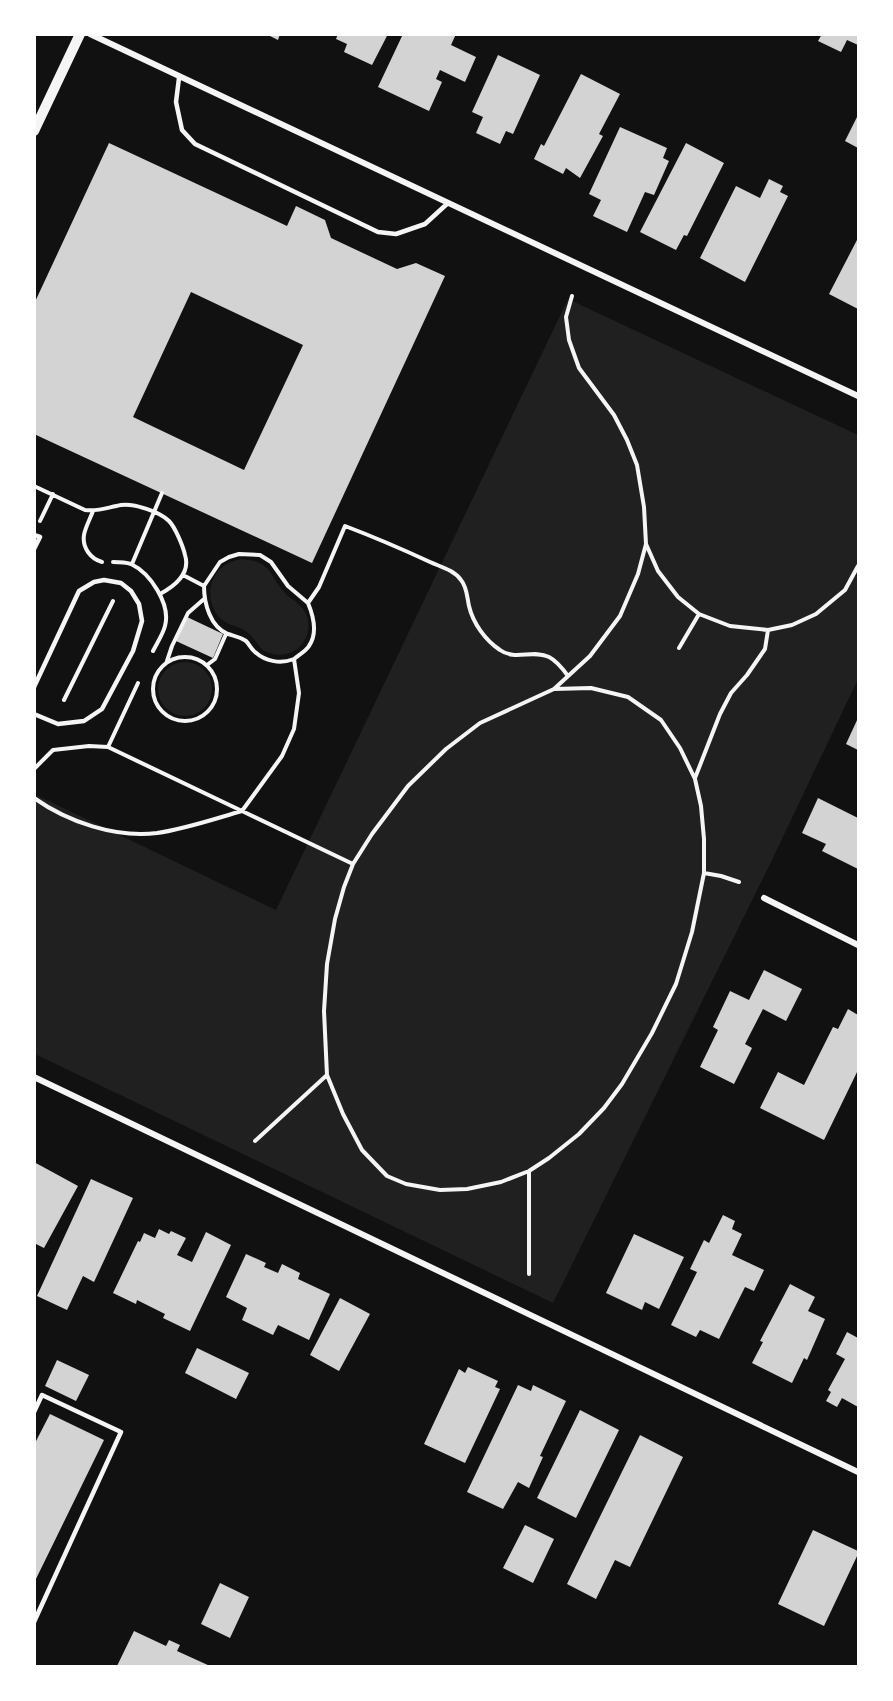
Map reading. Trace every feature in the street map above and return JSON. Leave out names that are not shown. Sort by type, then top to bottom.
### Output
[{"type":"street","points":[[34,131],[80,34]]},
{"type":"street","points":[[90,34],[179,78],[858,396]]},
{"type":"street","points":[[764,898],[858,945]]},
{"type":"street","points":[[34,1077],[858,1472]]},
{"type":"lane","points":[[179,78],[176,102],[182,130],[195,144],[378,232],[396,234],[425,224],[448,203]]},
{"type":"lane","points":[[34,535],[40,537],[34,549]]},
{"type":"lane","points":[[34,687],[79,591],[94,582],[104,580],[121,583],[131,591],[139,604],[141,621],[133,651],[102,709],[84,721],[58,724],[34,714]]},
{"type":"lane","points":[[34,1412],[42,1395],[122,1432],[34,1622]]},
{"type":"path","points":[[554,689],[591,688],[628,697],[661,720],[680,748],[695,779],[701,806],[704,873],[692,932],[676,984],[652,1033],[622,1084],[604,1108],[579,1134],[549,1158],[501,1182],[467,1189],[440,1190],[406,1184],[387,1176],[362,1150],[343,1114],[327,1075],[324,1011],[327,964],[344,887],[353,864],[372,834],[408,786],[446,749],[480,723],[554,689],[590,656],[620,616],[638,574],[646,544],[644,507],[637,465],[614,415],[579,368],[569,340],[566,317],[572,296]]},
{"type":"path","points":[[34,486],[85,510],[93,511],[124,504],[155,512],[169,521],[186,555],[187,567],[170,589],[160,594]]},
{"type":"path","points":[[132,564],[162,493]]},
{"type":"path","points":[[39,523],[53,494]]},
{"type":"path","points":[[308,603],[318,587],[345,526],[454,572],[463,582],[473,620],[490,642],[508,655],[540,654],[549,657],[558,663],[568,676]]},
{"type":"path","points":[[646,544],[658,571],[678,597],[699,614],[729,626],[768,630],[792,625],[816,614],[845,590],[858,566]]},
{"type":"path","points":[[239,554],[260,555],[271,562],[288,586],[308,603],[313,616],[314,632],[310,646],[294,659],[279,662],[264,659],[246,641],[238,636],[226,634],[218,626],[208,612],[204,599],[204,586],[220,562],[229,557],[239,554]]},
{"type":"path","points":[[183,575],[204,586]]},
{"type":"path","points":[[167,662],[188,613],[204,599]]},
{"type":"path","points":[[64,700],[113,601]]},
{"type":"path","points":[[678,648],[699,614]]},
{"type":"path","points":[[695,779],[720,714],[731,693],[765,649],[768,630]]},
{"type":"path","points":[[207,665],[215,659],[226,634]]},
{"type":"path","points":[[188,657],[207,665],[214,675],[217,694],[214,704],[199,718],[189,721],[179,720],[169,717],[161,710],[153,691],[154,680],[159,670],[167,662],[188,657]]},
{"type":"path","points":[[34,798],[88,825],[122,832],[170,831],[242,811],[282,756],[294,729],[299,693],[294,659]]},
{"type":"path","points":[[34,769],[53,750],[88,746],[108,747],[353,864]]},
{"type":"path","points":[[704,873],[739,882]]},
{"type":"path","points":[[255,1141],[327,1075]]},
{"type":"path","points":[[529,1170],[529,1274]]},
{"type":"shaded area","points":[[568,299],[858,435],[858,679],[772,860],[553,1303],[35,1054],[34,794],[276,910]]},
{"type":"shaded area","points":[[241,559],[259,562],[264,566],[285,593],[304,610],[308,621],[307,633],[297,649],[281,655],[267,652],[247,632],[226,623],[216,613],[210,594],[213,580],[222,567]]},
{"type":"shaded area","points":[[185,662],[195,664],[204,670],[210,679],[212,689],[210,699],[204,708],[195,714],[185,716],[175,714],[166,708],[160,699],[158,689],[160,679],[166,670],[175,664]]},
{"type":"building","points":[[266,34],[280,34],[278,40]]},
{"type":"building","points":[[338,34],[388,34],[372,65],[344,52],[347,44],[336,39]]},
{"type":"building","points":[[403,34],[456,34],[451,45],[476,57],[465,82],[440,70],[436,79],[442,82],[429,111],[378,87]]},
{"type":"building","points":[[822,34],[858,34],[858,45],[847,40],[841,52],[818,41]]},
{"type":"building","points":[[498,55],[540,75],[513,134],[506,131],[500,144],[476,133],[483,117],[472,112]]},
{"type":"building","points":[[581,74],[620,94],[599,134],[603,136],[580,178],[566,168],[563,174],[534,159],[541,144],[544,146]]},
{"type":"building","points":[[858,115],[858,148],[845,141]]},
{"type":"building","points":[[620,127],[667,148],[663,158],[669,161],[654,195],[645,192],[627,232],[593,216],[601,200],[589,194]]},
{"type":"building","points":[[109,143],[287,226],[296,206],[325,220],[331,238],[397,269],[416,263],[445,276],[312,563],[34,434],[34,304]],"holes":[[[191,292],[303,345],[244,470],[133,417]]]},
{"type":"building","points":[[686,143],[724,163],[687,236],[684,235],[676,250],[640,232]]},
{"type":"building","points":[[769,179],[783,186],[780,192],[788,196],[745,282],[700,258],[736,186],[760,198]]},
{"type":"building","points":[[858,238],[858,309],[829,294]]},
{"type":"building","points":[[187,617],[223,634],[213,658],[176,641]]},
{"type":"building","points":[[858,718],[858,750],[846,744]]},
{"type":"building","points":[[818,798],[858,818],[858,869],[822,851],[826,844],[802,833]]},
{"type":"building","points":[[764,970],[802,989],[786,1021],[763,1009],[745,1044],[752,1048],[734,1084],[700,1067],[718,1030],[713,1027],[730,991],[749,1000]]},
{"type":"building","points":[[848,1009],[858,1015],[858,1070],[824,1140],[760,1108],[778,1072],[804,1085],[833,1027],[838,1029]]},
{"type":"building","points":[[34,1162],[78,1186],[44,1248],[34,1243]]},
{"type":"building","points":[[91,1179],[133,1198],[94,1282],[83,1276],[67,1310],[37,1296]]},
{"type":"building","points":[[723,1215],[735,1221],[732,1229],[742,1234],[732,1255],[764,1270],[754,1291],[745,1287],[719,1339],[700,1330],[696,1337],[671,1325],[697,1272],[690,1269],[704,1240],[709,1243]]},
{"type":"building","points":[[159,1229],[169,1234],[171,1231],[186,1238],[177,1255],[192,1262],[206,1232],[231,1245],[190,1331],[163,1318],[165,1314],[137,1300],[136,1304],[113,1293],[138,1241],[140,1242],[144,1233],[155,1238]]},
{"type":"building","points":[[634,1234],[684,1257],[659,1309],[645,1302],[642,1310],[606,1293]]},
{"type":"building","points":[[246,1254],[266,1263],[264,1267],[278,1273],[282,1264],[300,1273],[298,1279],[330,1294],[309,1340],[278,1325],[273,1335],[242,1320],[247,1308],[226,1297]]},
{"type":"building","points":[[790,1284],[815,1297],[808,1311],[825,1319],[807,1360],[804,1358],[792,1383],[752,1363],[763,1342],[760,1341]]},
{"type":"building","points":[[340,1298],[370,1314],[339,1371],[310,1355]]},
{"type":"building","points":[[847,1332],[858,1338],[858,1407],[842,1398],[837,1407],[826,1401],[831,1392],[828,1390],[845,1359],[836,1354]]},
{"type":"building","points":[[197,1348],[249,1373],[236,1399],[185,1373]]},
{"type":"building","points":[[57,1360],[89,1375],[76,1401],[45,1386]]},
{"type":"building","points":[[468,1367],[498,1381],[495,1387],[500,1389],[465,1463],[424,1444],[459,1369],[465,1373]]},
{"type":"building","points":[[518,1385],[531,1391],[533,1385],[566,1401],[540,1456],[543,1457],[529,1488],[518,1482],[503,1509],[467,1492]]},
{"type":"building","points":[[580,1410],[619,1430],[576,1518],[537,1498]]},
{"type":"building","points":[[50,1414],[104,1440],[34,1583],[34,1445]]},
{"type":"building","points":[[640,1435],[683,1457],[630,1567],[615,1560],[596,1599],[567,1584]]},
{"type":"building","points":[[525,1525],[554,1539],[533,1583],[503,1568]]},
{"type":"building","points":[[813,1530],[858,1551],[824,1626],[778,1604]]},
{"type":"building","points":[[220,1583],[249,1597],[230,1638],[201,1624]]},
{"type":"building","points":[[134,1631],[166,1646],[169,1640],[180,1645],[177,1651],[210,1666],[117,1666]]}]
